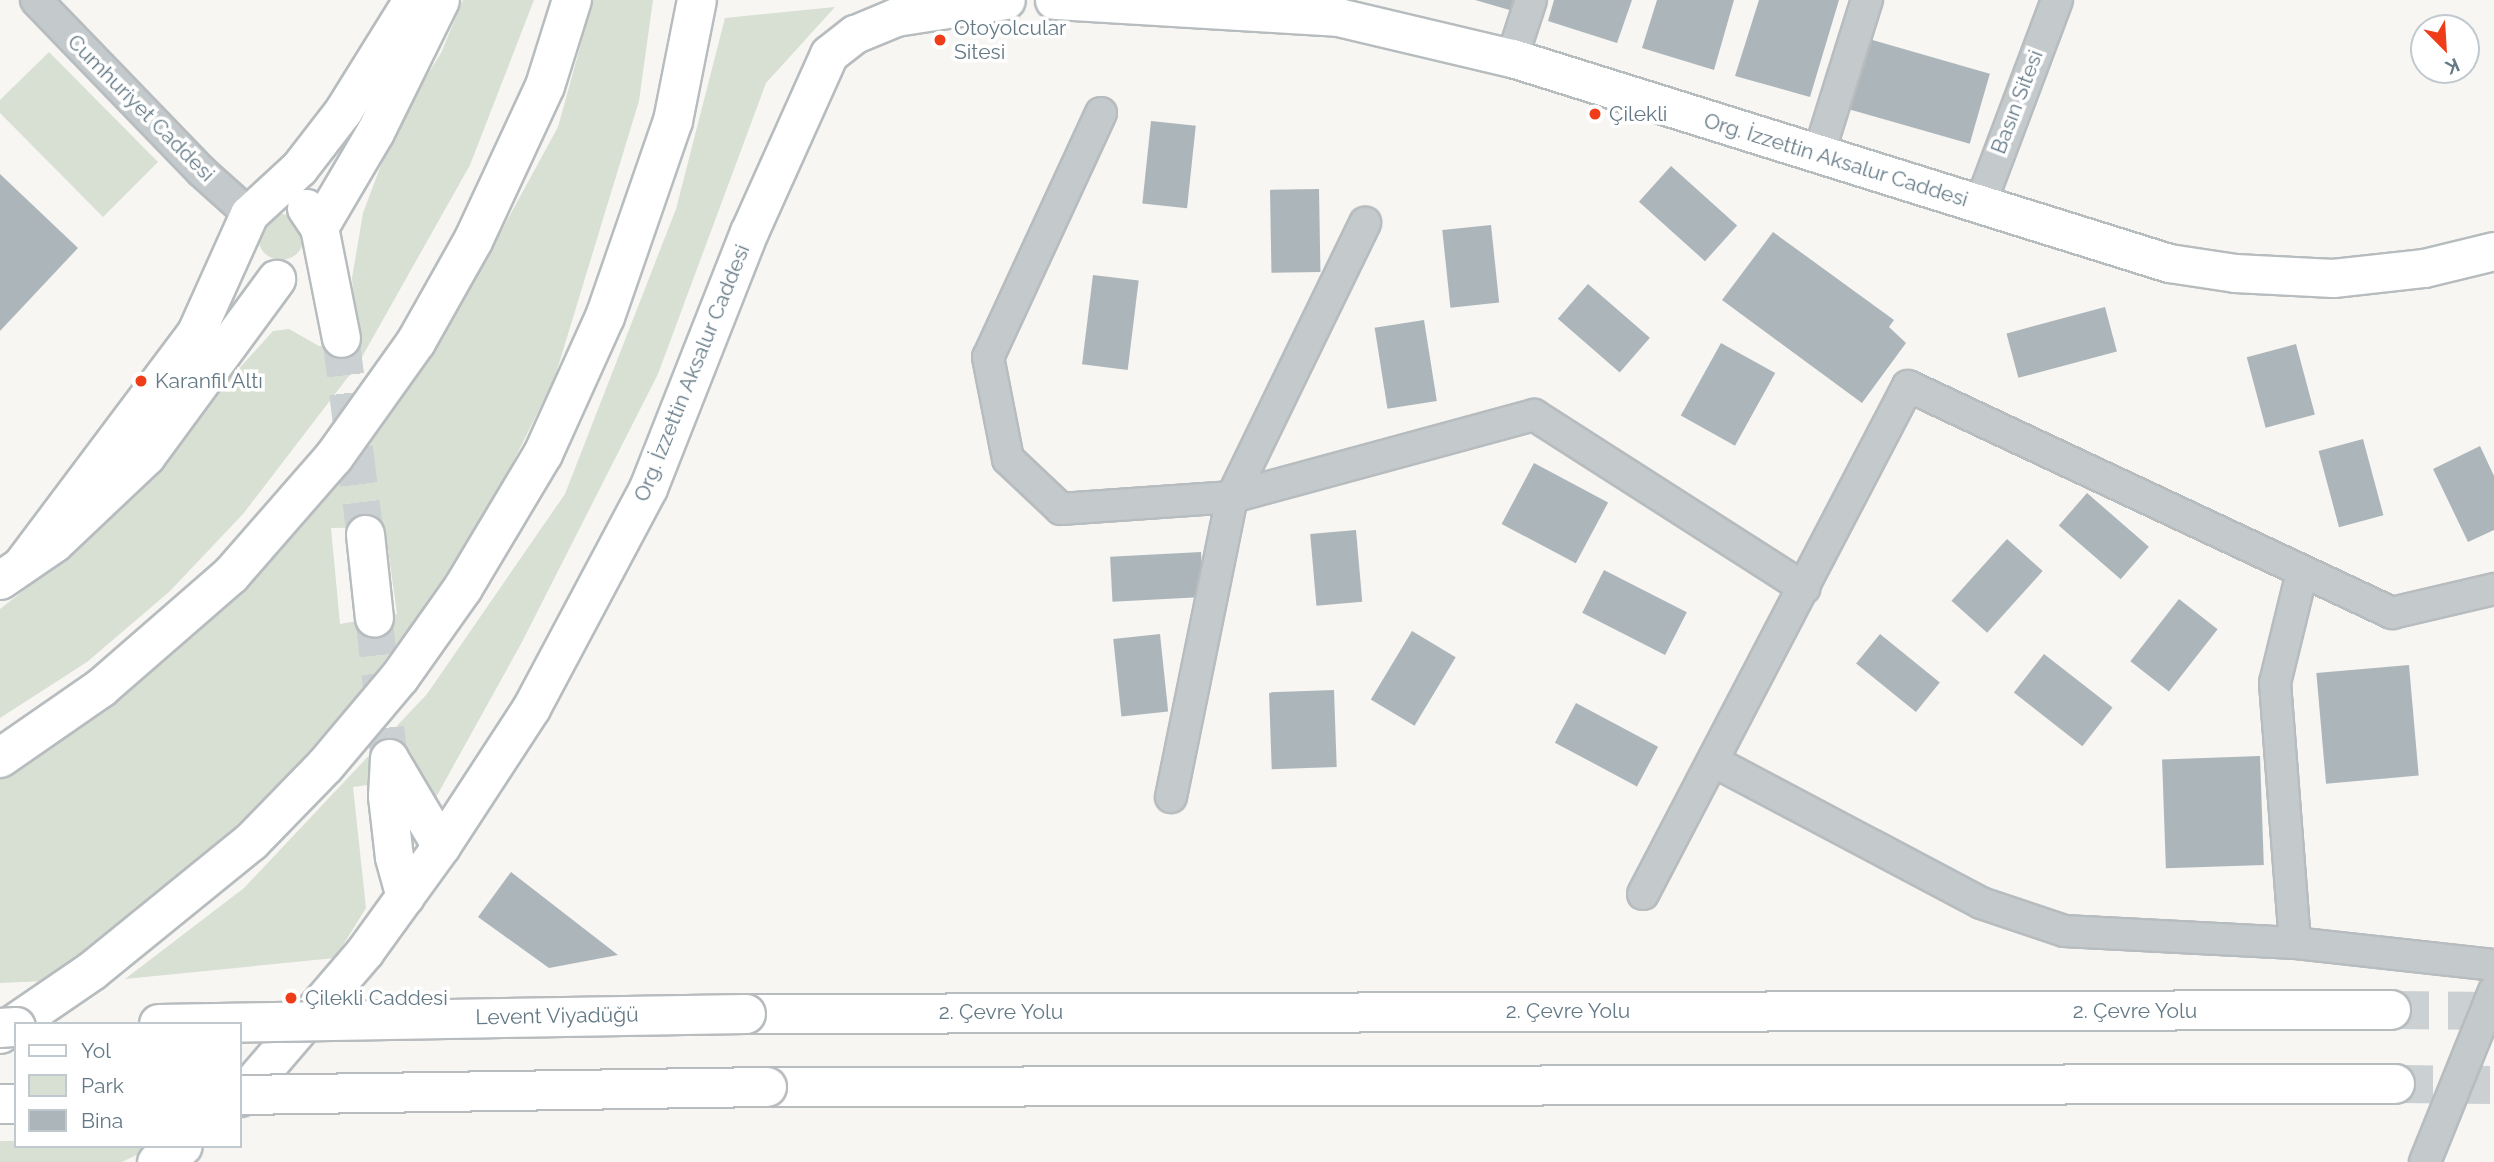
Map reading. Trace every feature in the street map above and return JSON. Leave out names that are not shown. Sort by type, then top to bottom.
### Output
[{"type":"highway","points":[[0,758],[101,688],[222,583],[334,457],[416,342],[474,241],[545,86],[572,0]]},
{"type":"highway","points":[[17,1022],[103,963],[251,842],[325,766],[400,677],[463,588],[543,454],[606,317],[673,121],[697,0]]},
{"type":"highway","name":"2. Çevre Yolu","points":[[746,1014],[2391,1010]]},
{"type":"highway","name":"Levent Viyadüğü","points":[[242,1023],[746,1014]]},
{"type":"highway","points":[[242,1096],[767,1087],[2395,1084]]},
{"type":"main road","points":[[11,571],[196,332],[253,217],[343,111],[412,0]]},
{"type":"main road","points":[[11,571],[54,543],[146,456],[284,278],[312,263],[320,233],[375,132],[440,0]]},
{"type":"main road","name":"Org. İzzettin Aksalur Caddesi","points":[[242,1094],[365,951],[441,846],[531,708],[648,488],[749,232],[829,54],[855,34],[896,17],[964,2],[1006,0]]},
{"type":"main road","name":"Org. İzzettin Aksalur Caddesi","points":[[1054,0],[1341,8],[1512,58],[1818,156],[2169,263],[2235,273],[2333,278],[2377,275],[2494,251]]},
{"type":"main road","points":[[293,201],[313,216],[320,233],[340,328],[320,297],[247,260],[253,217],[293,201]]},
{"type":"main road","points":[[365,534],[374,618]]},
{"type":"main road","points":[[405,897],[394,857],[387,796],[389,758],[441,846]]},
{"type":"main road","points":[[156,1162],[180,1148]]},
{"type":"main road","points":[[186,1162],[197,1148]]},
{"type":"street","name":"Cumhuriyet Caddesi","points":[[36,0],[201,171],[253,217]]},
{"type":"street","points":[[1512,58],[1531,0]]},
{"type":"street","points":[[1818,156],[1867,0]]},
{"type":"street","name":"Basın Sitesi","points":[[1980,205],[2056,0]]},
{"type":"street","points":[[1101,113],[988,357],[1008,459],[1061,509],[1232,497],[1534,415],[1804,588]]},
{"type":"street","points":[[1171,797],[1232,497],[1365,223]]},
{"type":"street","points":[[1643,894],[1908,386],[2392,612],[2494,589]]},
{"type":"street","points":[[2295,943],[2276,682],[2302,572]]},
{"type":"street","points":[[1713,761],[1980,904],[2063,931],[2295,943],[2494,965]]},
{"type":"street","points":[[2425,1162],[2494,991]]},
{"type":"green space","points":[[463,0],[534,0],[470,165],[358,364],[243,514],[169,592],[87,662],[0,718],[0,609],[72,553],[273,331],[289,329],[319,346],[358,343],[352,278],[363,213],[396,125],[441,53]]},
{"type":"green space","points":[[593,0],[653,0],[639,101],[554,380],[500,488],[432,597],[355,701],[264,800],[164,893],[46,981],[0,983],[0,779],[111,705],[195,635],[267,564],[322,497],[421,363],[500,233],[558,127]],"holes":[[[385,527],[397,614],[340,624],[331,528]]]},
{"type":"green space","points":[[835,7],[766,83],[658,374],[522,642],[429,810],[404,780],[353,787],[366,908],[335,958],[125,979],[244,888],[427,694],[565,494],[676,209],[725,18]]},
{"type":"green space","points":[[49,52],[158,162],[103,217],[0,113],[0,100]]},
{"type":"green space","points":[[281,214],[297,221],[304,237],[297,253],[281,260],[265,253],[258,237],[265,221]]},
{"type":"green space","points":[[0,1141],[14,1141],[14,1148],[151,1148],[122,1162],[0,1162]]},
{"type":"building","points":[[1475,0],[1516,0],[1513,11]]},
{"type":"building","points":[[1554,0],[1632,0],[1617,43],[1548,21]]},
{"type":"building","points":[[1657,0],[1734,0],[1714,70],[1642,48]]},
{"type":"building","points":[[1759,0],[1839,0],[1810,97],[1735,76]]},
{"type":"building","points":[[1862,37],[1990,74],[1970,144],[1842,107]]},
{"type":"building","points":[[1151,121],[1196,126],[1187,208],[1142,204]]},
{"type":"building","points":[[1671,166],[1737,226],[1705,261],[1639,202]]},
{"type":"building","points":[[0,174],[78,248],[0,331]]},
{"type":"building","points":[[1319,189],[1320,272],[1271,273],[1270,190]]},
{"type":"building","points":[[1491,225],[1499,303],[1450,308],[1442,230]]},
{"type":"building","points":[[1773,232],[1894,320],[1889,327],[1906,343],[1862,403],[1722,300]]},
{"type":"building","points":[[1093,275],[1139,281],[1128,370],[1082,364]]},
{"type":"building","points":[[1588,284],[1650,338],[1620,373],[1558,319]]},
{"type":"building","points":[[2105,307],[2117,351],[2018,378],[2006,333]]},
{"type":"building","points":[[1424,320],[1437,401],[1387,409],[1375,328]]},
{"type":"building","points":[[1721,343],[1775,373],[1735,446],[1681,416]]},
{"type":"building","points":[[2296,344],[2315,415],[2266,428],[2247,357]]},
{"type":"building","points":[[2363,439],[2383,515],[2339,527],[2319,451]]},
{"type":"building","points":[[2480,446],[2494,476],[2494,530],[2468,542],[2433,469]]},
{"type":"building","points":[[1534,463],[1608,502],[1576,563],[1502,524]]},
{"type":"building","points":[[2087,493],[2149,547],[2121,579],[2059,525]]},
{"type":"building","points":[[1356,530],[1362,602],[1316,606],[1310,534]]},
{"type":"building","points":[[2007,539],[2043,571],[1987,633],[1951,601]]},
{"type":"building","points":[[1201,552],[1203,597],[1112,602],[1110,557]]},
{"type":"building","points":[[1604,570],[1687,612],[1665,655],[1582,613]]},
{"type":"building","points":[[2179,599],[2218,629],[2169,691],[2130,661]]},
{"type":"building","points":[[1412,631],[1456,657],[1415,726],[1371,700]]},
{"type":"building","points":[[1160,634],[1168,712],[1121,716],[1113,639]]},
{"type":"building","points":[[1880,634],[1940,682],[1916,712],[1856,664]]},
{"type":"building","points":[[2044,654],[2113,708],[2082,746],[2014,693]]},
{"type":"building","points":[[2409,665],[2419,776],[2326,784],[2316,673]]},
{"type":"building","points":[[1334,690],[1337,767],[1272,769],[1269,692]]},
{"type":"building","points":[[1576,703],[1658,747],[1637,786],[1555,743]]},
{"type":"building","points":[[2260,756],[2264,865],[2166,868],[2162,759]]},
{"type":"building","points":[[511,872],[618,955],[549,968],[478,917]]},
{"type":"tunnel","points":[[341,338],[365,534]]},
{"type":"tunnel","points":[[374,618],[389,758]]},
{"type":"tunnel","points":[[2391,1010],[2494,1011]]},
{"type":"tunnel","points":[[2395,1084],[2494,1085]]},
{"type":"place","name":"Otoyolcular Sitesi","points":[[940,40]]},
{"type":"place","name":"Çilekli","points":[[1595,114]]},
{"type":"place","name":"Karanfil Altı","points":[[141,381]]},
{"type":"place","name":"Çilekli Caddesi","points":[[291,998]]}]
